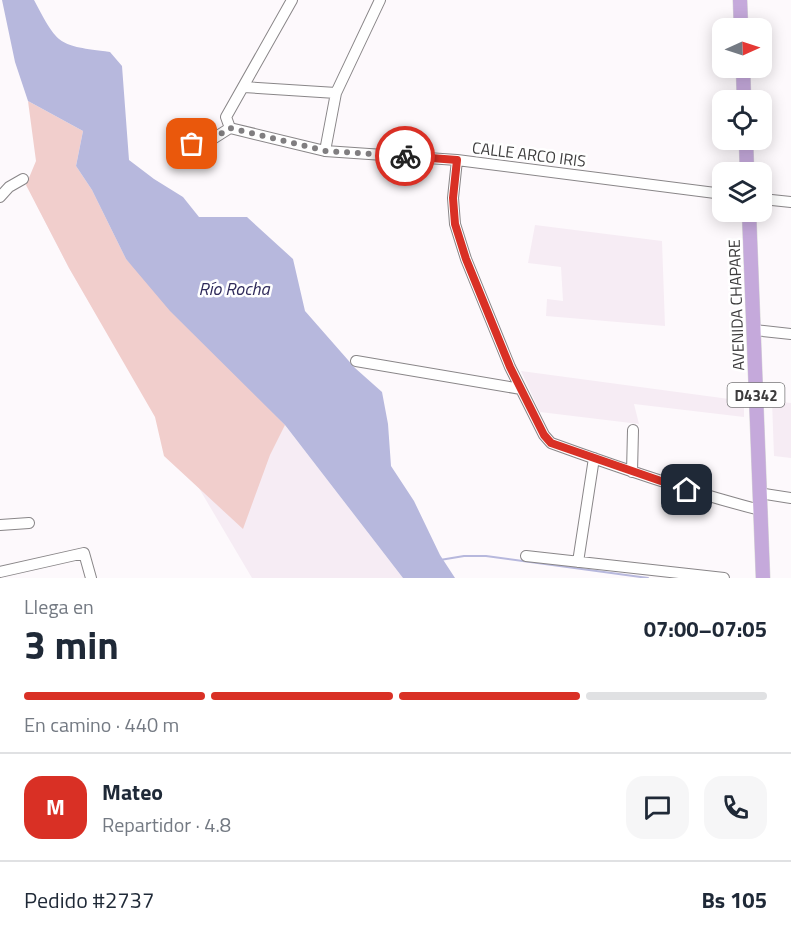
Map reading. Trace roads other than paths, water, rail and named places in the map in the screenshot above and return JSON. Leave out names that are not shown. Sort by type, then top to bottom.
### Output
[{"type":"main road","points":[[740,0],[741,18]]},
{"type":"main road","name":"AVENIDA CHAPARE","points":[[749,222],[763,578]]},
{"type":"street","points":[[192,144],[208,142],[230,128],[226,117],[292,0]]},
{"type":"street","points":[[326,151],[336,93],[380,0]]},
{"type":"street","points":[[244,87],[336,93]]},
{"type":"street","name":"CALLE ARCO IRIS","points":[[230,128],[326,151],[457,160],[712,193]]},
{"type":"street","points":[[457,160],[453,198],[455,224],[466,259],[521,389],[544,435],[551,443],[632,472],[705,496],[760,510]]},
{"type":"street","points":[[0,197],[9,187],[23,179]]},
{"type":"street","points":[[772,200],[791,202]]},
{"type":"street","points":[[754,330],[791,334]]},
{"type":"street","points":[[356,361],[521,389]]},
{"type":"street","points":[[632,472],[633,430]]},
{"type":"street","points":[[578,562],[594,458]]},
{"type":"street","points":[[759,493],[791,498]]},
{"type":"street","points":[[0,525],[29,524]]},
{"type":"street","points":[[0,572],[84,553],[91,578]]},
{"type":"street","points":[[526,556],[724,578]]},
{"type":"water","name":"Río Rocha","points":[[2,0],[34,0],[49,27],[62,41],[80,48],[110,52],[122,66],[129,160],[183,197],[199,217],[247,217],[293,259],[305,311],[355,368],[382,392],[388,424],[391,466],[414,501],[440,555],[455,578],[403,578],[285,425],[170,311],[126,259],[92,190],[76,166],[83,131],[28,101],[15,62]]},
{"type":"waterway","points":[[440,560],[464,556],[486,556],[648,578]]}]
